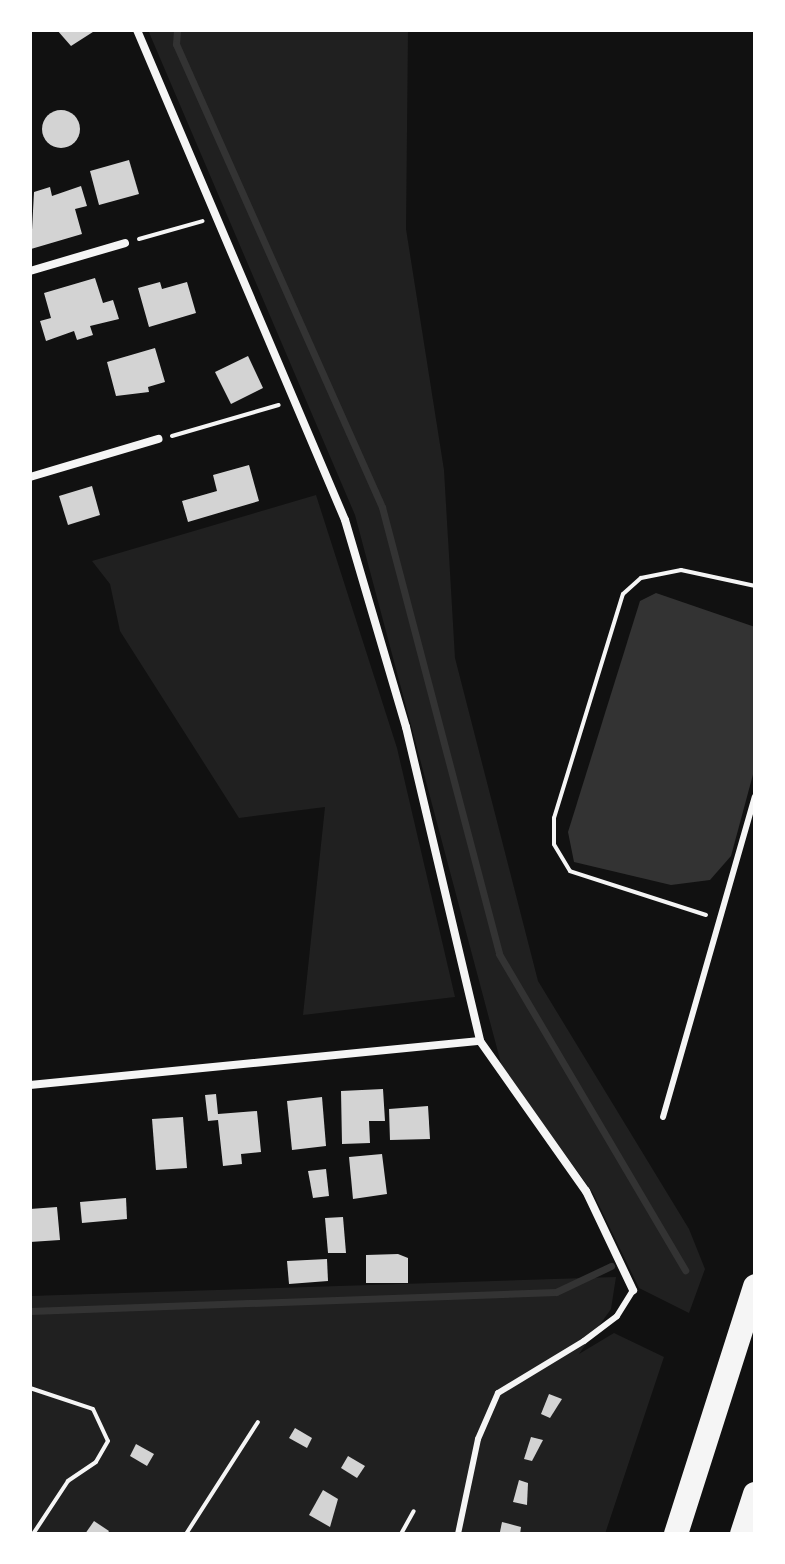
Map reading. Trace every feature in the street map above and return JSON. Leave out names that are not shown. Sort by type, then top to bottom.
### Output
[{"type":"highway","points":[[676,1534],[755,1286]]},
{"type":"highway","points":[[742,1534],[755,1494]]},
{"type":"street","points":[[137,30],[298,398],[345,520],[406,727],[480,1041],[586,1191],[633,1290]]},
{"type":"street","points":[[30,271],[125,243]]},
{"type":"street","points":[[30,477],[158,439]]},
{"type":"street","points":[[30,1085],[480,1041]]},
{"type":"lane","points":[[663,1117],[755,797]]},
{"type":"lane","points":[[458,1534],[478,1439],[498,1393],[584,1341],[617,1316],[633,1290]]},
{"type":"path","points":[[125,243],[218,216]]},
{"type":"path","points":[[158,439],[298,398]]},
{"type":"path","points":[[720,918],[587,881],[560,859],[552,831],[623,594],[641,578],[681,570],[755,586]]},
{"type":"path","points":[[30,1388],[93,1409],[108,1441],[96,1462],[68,1481],[33,1534]]},
{"type":"path","points":[[186,1534],[258,1422]]},
{"type":"path","points":[[401,1534],[414,1511]]},
{"type":"shaded area","points":[[148,30],[408,30],[406,229],[444,470],[455,658],[538,981],[689,1229],[705,1269],[689,1313],[639,1288],[593,1193],[502,1067],[355,515]]},
{"type":"shaded area","points":[[316,495],[397,748],[455,997],[303,1015],[325,807],[239,818],[120,631],[110,584],[92,561]]},
{"type":"shaded area","points":[[656,593],[755,627],[755,767],[731,856],[710,880],[671,885],[574,862],[568,832],[640,601]]},
{"type":"shaded area","points":[[616,1277],[611,1309],[579,1354],[614,1333],[664,1357],[605,1534],[30,1534],[30,1296]]},
{"type":"building","points":[[57,30],[96,30],[71,46]]},
{"type":"building","points":[[61,110],[75,115],[80,129],[75,143],[61,148],[47,143],[42,129],[47,115]]},
{"type":"building","points":[[129,160],[139,194],[99,205],[90,171]]},
{"type":"building","points":[[81,186],[87,206],[75,209],[82,234],[31,249],[34,192],[50,187],[52,196]]},
{"type":"building","points":[[95,278],[103,303],[113,300],[119,319],[90,326],[93,335],[77,340],[74,331],[46,341],[40,321],[51,318],[44,293]]},
{"type":"building","points":[[160,282],[162,289],[187,282],[196,313],[149,327],[138,288]]},
{"type":"building","points":[[155,348],[165,382],[148,387],[149,392],[116,396],[107,362]]},
{"type":"building","points":[[248,356],[263,388],[231,404],[215,372]]},
{"type":"building","points":[[249,465],[259,501],[188,522],[182,501],[217,491],[213,475]]},
{"type":"building","points":[[92,486],[100,515],[68,525],[59,496]]},
{"type":"building","points":[[383,1089],[385,1121],[369,1121],[370,1143],[342,1144],[341,1091]]},
{"type":"building","points":[[216,1094],[218,1114],[257,1111],[261,1152],[241,1154],[242,1164],[223,1166],[218,1120],[208,1121],[205,1095]]},
{"type":"building","points":[[322,1097],[326,1146],[292,1150],[287,1101]]},
{"type":"building","points":[[428,1106],[430,1139],[390,1140],[389,1109]]},
{"type":"building","points":[[183,1117],[187,1168],[156,1170],[152,1119]]},
{"type":"building","points":[[382,1154],[387,1194],[353,1199],[349,1157]]},
{"type":"building","points":[[326,1169],[329,1196],[313,1198],[308,1171]]},
{"type":"building","points":[[126,1198],[127,1219],[82,1223],[80,1202]]},
{"type":"building","points":[[57,1207],[60,1240],[30,1242],[30,1209]]},
{"type":"building","points":[[343,1217],[346,1253],[328,1253],[325,1218]]},
{"type":"building","points":[[398,1254],[408,1258],[408,1283],[366,1283],[366,1255]]},
{"type":"building","points":[[327,1259],[328,1281],[289,1284],[287,1261]]},
{"type":"building","points":[[549,1394],[562,1399],[550,1418],[541,1414]]},
{"type":"building","points":[[295,1428],[312,1438],[307,1448],[289,1438]]},
{"type":"building","points":[[531,1437],[543,1440],[532,1461],[524,1459]]},
{"type":"building","points":[[136,1444],[154,1454],[147,1466],[130,1456]]},
{"type":"building","points":[[348,1456],[365,1466],[357,1478],[341,1468]]},
{"type":"building","points":[[519,1480],[528,1483],[527,1505],[513,1502]]},
{"type":"building","points":[[323,1490],[338,1499],[330,1527],[309,1515]]},
{"type":"building","points":[[94,1521],[109,1531],[107,1534],[85,1534]]},
{"type":"building","points":[[502,1522],[521,1527],[520,1534],[500,1532]]},
{"type":"waterway","points":[[177,30],[176,44],[382,507],[499,954],[685,1270]]},
{"type":"waterway","points":[[30,1311],[556,1292],[611,1266]]}]
